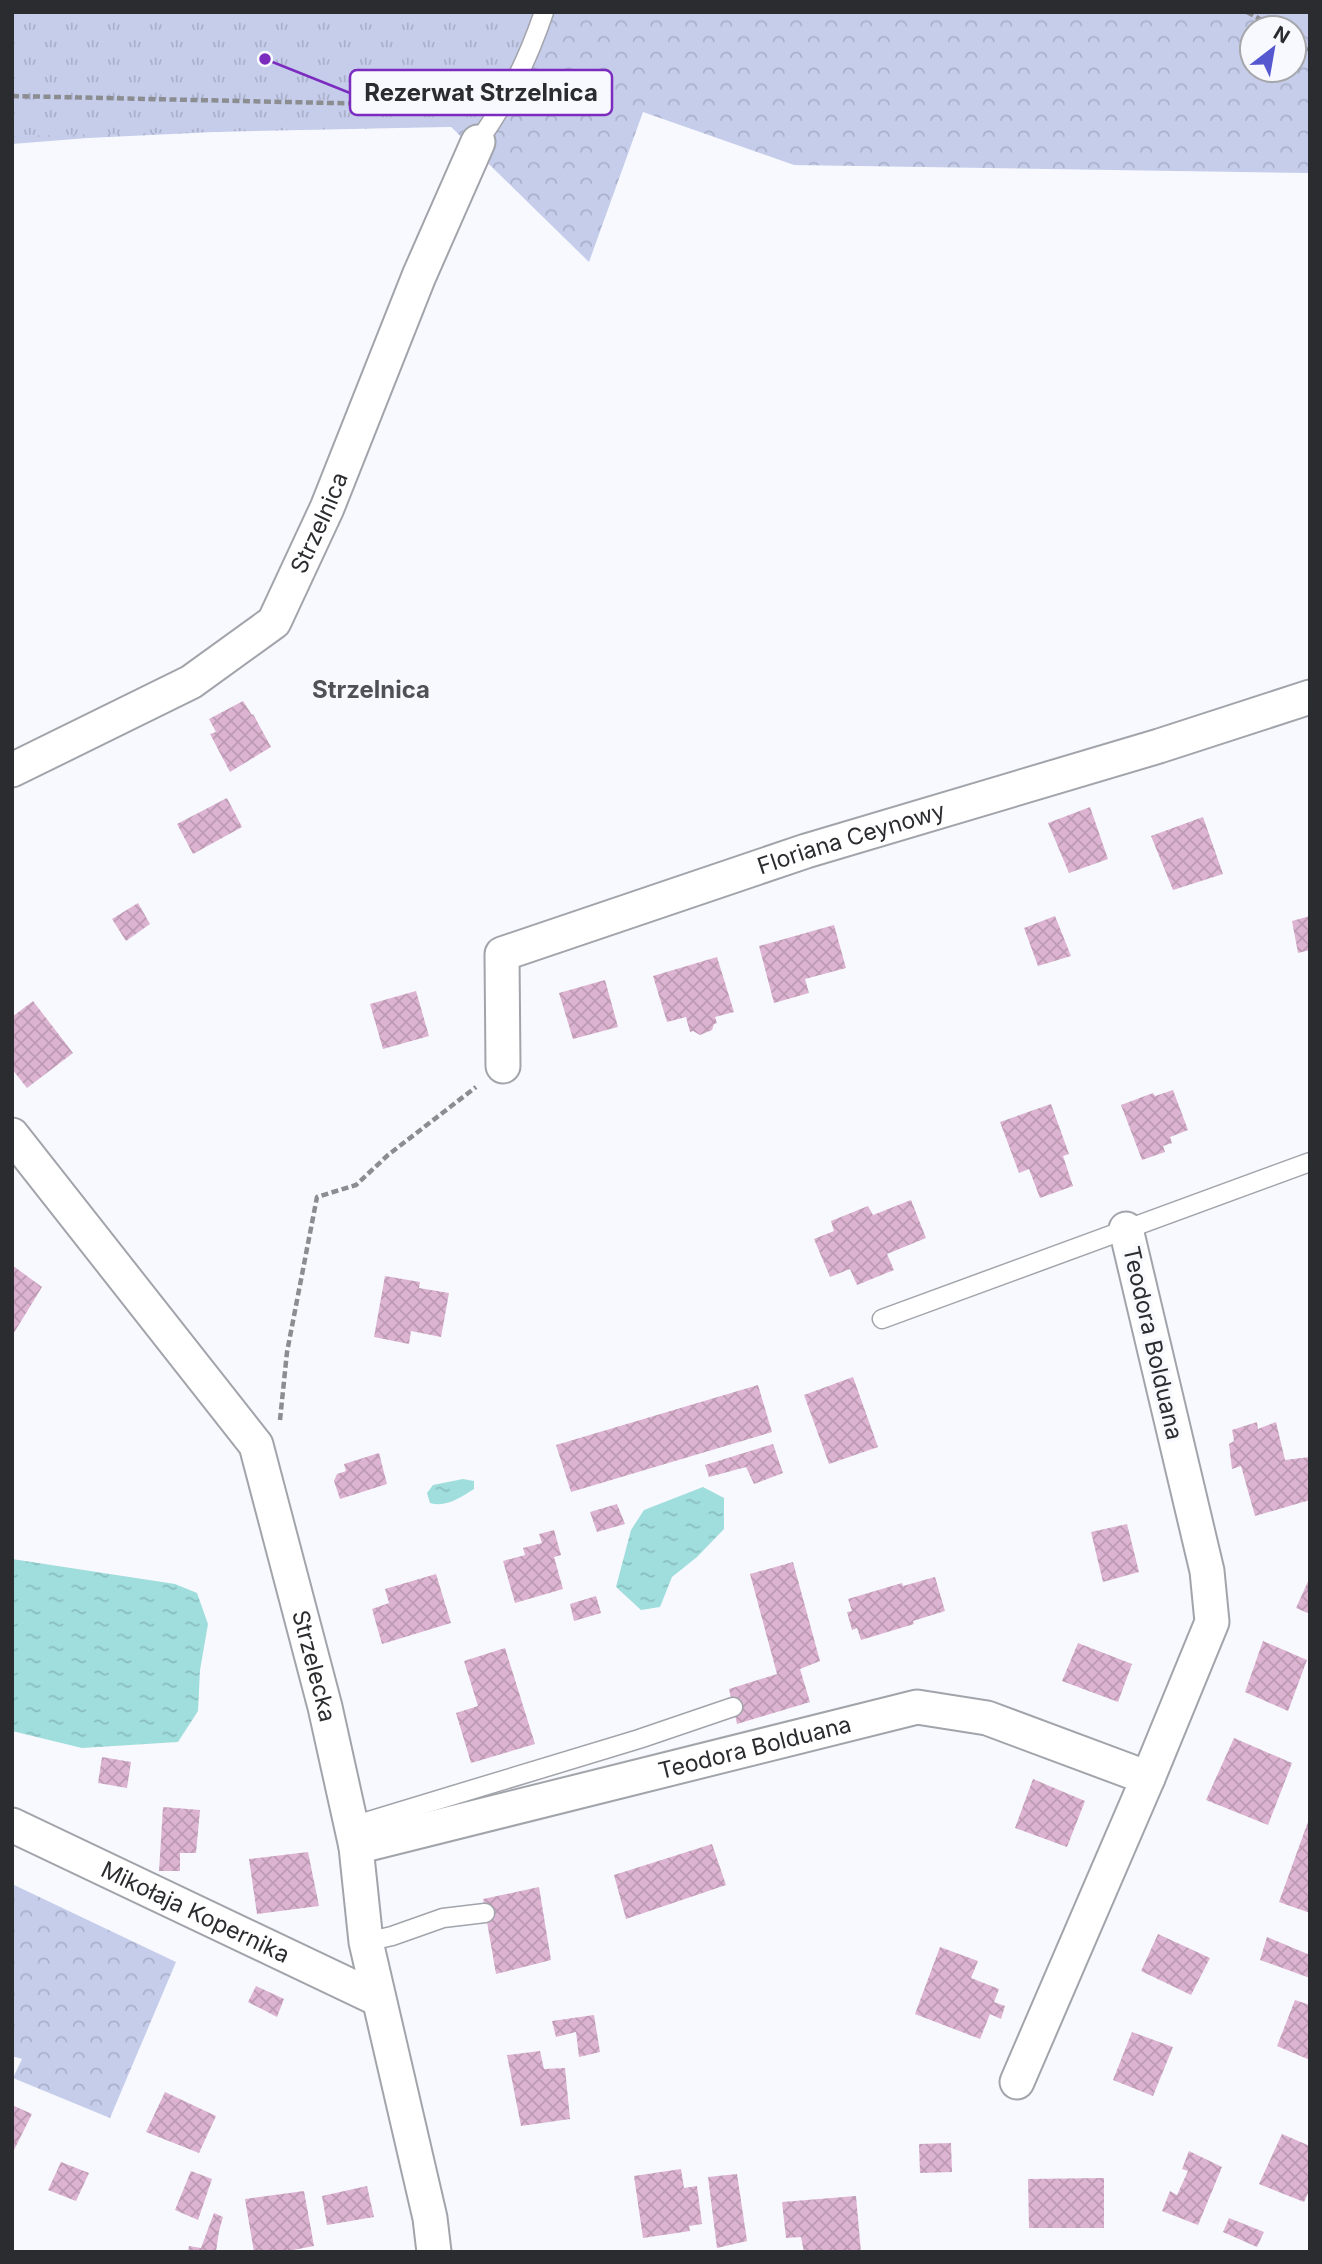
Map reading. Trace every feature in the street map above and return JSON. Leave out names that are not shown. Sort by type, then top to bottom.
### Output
[{"type":"street","name":"Strzelnica","points":[[12,771],[191,682],[274,622],[327,508],[419,276],[478,142]]},
{"type":"street","name":"Floriana Ceynowy","points":[[503,1066],[502,954],[806,851],[1159,746],[1310,697]]},
{"type":"street","name":"Strzelecka","points":[[19,1144],[256,1445],[326,1707],[354,1836],[366,1942],[430,2218],[433,2252]]},
{"type":"street","name":"Teodora Bolduana","points":[[1017,2082],[1212,1622],[1207,1571],[1126,1229]]},
{"type":"street","name":"Teodora Bolduana","points":[[354,1836],[917,1707],[987,1718],[1148,1778]]},
{"type":"street","name":"Mikołaja Kopernika","points":[[12,1825],[378,1999]]},
{"type":"lane","points":[[478,142],[503,106],[532,46],[544,12]]},
{"type":"lane","points":[[882,1319],[1310,1162]]},
{"type":"lane","points":[[354,1836],[733,1707]]},
{"type":"lane","points":[[366,1942],[443,1918],[485,1913]]},
{"type":"path","points":[[12,96],[503,106]]},
{"type":"path","points":[[280,1421],[287,1352],[317,1197],[356,1185],[388,1156],[503,1066]]},
{"type":"green space","points":[[12,12],[1310,12],[1310,173],[794,165],[643,112],[589,262],[445,121],[12,144]]},
{"type":"green space","points":[[12,12],[534,12],[496,126],[12,136]]},
{"type":"green space","points":[[12,1884],[176,1962],[110,2118],[13,2078],[22,2059],[12,2056]]},
{"type":"water","points":[[463,1479],[474,1481],[474,1489],[448,1503],[430,1503],[427,1493],[433,1485]]},
{"type":"water","points":[[703,1487],[724,1498],[724,1529],[697,1557],[672,1577],[660,1607],[641,1610],[616,1587],[631,1530],[644,1510]]},
{"type":"water","points":[[12,1559],[175,1584],[197,1593],[208,1624],[200,1670],[198,1711],[178,1742],[82,1748],[12,1731]]},
{"type":"building","points":[[243,701],[271,747],[230,772],[210,734],[216,732],[209,719]]},
{"type":"building","points":[[227,798],[242,827],[193,854],[177,824]]},
{"type":"building","points":[[1090,807],[1108,859],[1069,873],[1048,823]]},
{"type":"building","points":[[1203,817],[1223,874],[1173,890],[1151,836]]},
{"type":"building","points":[[138,903],[150,924],[126,941],[112,919]]},
{"type":"building","points":[[1055,916],[1071,956],[1038,966],[1024,928]]},
{"type":"building","points":[[1310,916],[1310,950],[1298,953],[1292,921]]},
{"type":"building","points":[[834,925],[846,968],[805,979],[809,993],[774,1003],[759,946]]},
{"type":"building","points":[[717,957],[734,1012],[715,1017],[717,1023],[712,1030],[700,1035],[690,1032],[686,1017],[667,1022],[653,976]]},
{"type":"building","points":[[605,980],[618,1027],[573,1039],[559,993]]},
{"type":"building","points":[[416,991],[429,1036],[383,1049],[370,1004]]},
{"type":"building","points":[[33,1001],[73,1053],[27,1088],[12,1069],[12,1017]]},
{"type":"building","points":[[1173,1090],[1188,1130],[1170,1137],[1172,1143],[1163,1146],[1165,1152],[1142,1160],[1121,1105],[1153,1093],[1155,1096]]},
{"type":"building","points":[[1051,1104],[1069,1154],[1063,1156],[1073,1186],[1040,1198],[1029,1169],[1019,1173],[1000,1122]]},
{"type":"building","points":[[911,1200],[926,1238],[887,1254],[894,1270],[857,1285],[850,1269],[830,1277],[814,1239],[834,1231],[831,1221],[868,1206],[873,1215]]},
{"type":"building","points":[[12,1265],[42,1287],[12,1336]]},
{"type":"building","points":[[385,1276],[420,1282],[419,1288],[449,1293],[441,1337],[411,1331],[409,1344],[374,1337]]},
{"type":"building","points":[[853,1377],[878,1447],[829,1464],[804,1395]]},
{"type":"building","points":[[758,1385],[772,1432],[571,1492],[556,1445]]},
{"type":"building","points":[[1257,1422],[1258,1429],[1276,1422],[1285,1460],[1310,1457],[1310,1500],[1255,1516],[1241,1466],[1232,1469],[1229,1444],[1234,1441],[1232,1430]]},
{"type":"building","points":[[773,1444],[783,1473],[754,1484],[746,1467],[709,1477],[705,1465]]},
{"type":"building","points":[[379,1453],[387,1484],[340,1499],[334,1481],[337,1474],[346,1471],[344,1464]]},
{"type":"building","points":[[617,1504],[625,1524],[597,1532],[590,1512]]},
{"type":"building","points":[[1127,1524],[1139,1572],[1103,1582],[1091,1532]]},
{"type":"building","points":[[554,1530],[561,1555],[554,1557],[563,1589],[515,1603],[503,1561],[525,1555],[523,1548],[542,1543],[539,1534]]},
{"type":"building","points":[[793,1562],[820,1661],[800,1669],[810,1702],[737,1724],[729,1689],[777,1674],[750,1574]]},
{"type":"building","points":[[436,1574],[451,1623],[382,1644],[372,1609],[389,1603],[385,1589]]},
{"type":"building","points":[[935,1577],[945,1611],[913,1621],[914,1624],[861,1640],[857,1628],[852,1630],[847,1612],[852,1611],[848,1599],[902,1583],[903,1586]]},
{"type":"building","points":[[1310,1577],[1310,1614],[1296,1608]]},
{"type":"building","points":[[596,1596],[601,1613],[574,1621],[570,1604]]},
{"type":"building","points":[[1263,1641],[1307,1660],[1288,1711],[1245,1692]]},
{"type":"building","points":[[1078,1643],[1132,1664],[1118,1702],[1062,1681]]},
{"type":"building","points":[[505,1648],[535,1744],[471,1763],[456,1713],[478,1706],[464,1661]]},
{"type":"building","points":[[1234,1738],[1292,1763],[1268,1825],[1206,1800]]},
{"type":"building","points":[[102,1757],[131,1762],[127,1788],[98,1783]]},
{"type":"building","points":[[1033,1779],[1085,1801],[1067,1847],[1015,1828]]},
{"type":"building","points":[[163,1807],[200,1810],[196,1853],[180,1853],[180,1871],[159,1871]]},
{"type":"building","points":[[1310,1819],[1310,1913],[1279,1902]]},
{"type":"building","points":[[712,1844],[726,1885],[626,1919],[614,1875]]},
{"type":"building","points":[[308,1852],[319,1906],[257,1914],[249,1859]]},
{"type":"building","points":[[539,1887],[551,1960],[496,1974],[483,1899]]},
{"type":"building","points":[[1158,1934],[1210,1958],[1191,1995],[1141,1971]]},
{"type":"building","points":[[1267,1937],[1310,1955],[1310,1978],[1260,1960]]},
{"type":"building","points":[[940,1947],[978,1961],[971,1978],[999,1989],[994,2002],[1005,2006],[1001,2019],[990,2014],[980,2039],[915,2014]]},
{"type":"building","points":[[256,1986],[284,1999],[277,2017],[248,2002]]},
{"type":"building","points":[[1295,2000],[1310,2005],[1310,2060],[1277,2046]]},
{"type":"building","points":[[594,2015],[600,2052],[579,2057],[576,2032],[556,2037],[552,2021]]},
{"type":"building","points":[[1132,2032],[1173,2047],[1153,2096],[1113,2080]]},
{"type":"building","points":[[540,2051],[544,2069],[565,2068],[570,2119],[521,2126],[507,2055]]},
{"type":"building","points":[[165,2092],[216,2116],[199,2153],[146,2132]]},
{"type":"building","points":[[12,2105],[32,2114],[12,2154]]},
{"type":"building","points":[[1282,2134],[1310,2146],[1310,2189],[1304,2202],[1259,2184]]},
{"type":"building","points":[[951,2143],[952,2172],[920,2173],[919,2144]]},
{"type":"building","points":[[1189,2151],[1222,2167],[1198,2225],[1162,2211],[1170,2191],[1177,2195],[1188,2171],[1182,2169]]},
{"type":"building","points":[[61,2162],[89,2173],[76,2201],[48,2190]]},
{"type":"building","points":[[681,2169],[684,2188],[697,2186],[702,2224],[689,2226],[690,2231],[643,2238],[634,2176]]},
{"type":"building","points":[[191,2171],[212,2179],[198,2220],[175,2210]]},
{"type":"building","points":[[737,2174],[747,2241],[717,2248],[708,2177]]},
{"type":"building","points":[[1104,2178],[1104,2228],[1029,2228],[1028,2179]]},
{"type":"building","points":[[367,2186],[374,2217],[327,2225],[322,2196]]},
{"type":"building","points":[[304,2191],[314,2246],[293,2250],[294,2252],[254,2252],[245,2199]]},
{"type":"building","points":[[856,2196],[861,2252],[804,2252],[801,2237],[786,2238],[782,2202]]},
{"type":"building","points":[[214,2213],[223,2217],[216,2252],[188,2252],[189,2246],[201,2248]]},
{"type":"building","points":[[1229,2218],[1264,2232],[1257,2247],[1223,2232]]},
{"type":"place","name":"Rezerwat Strzelnica","points":[[265,59]]},
{"type":"district","name":"Strzelnica","points":[[371,690]]}]
